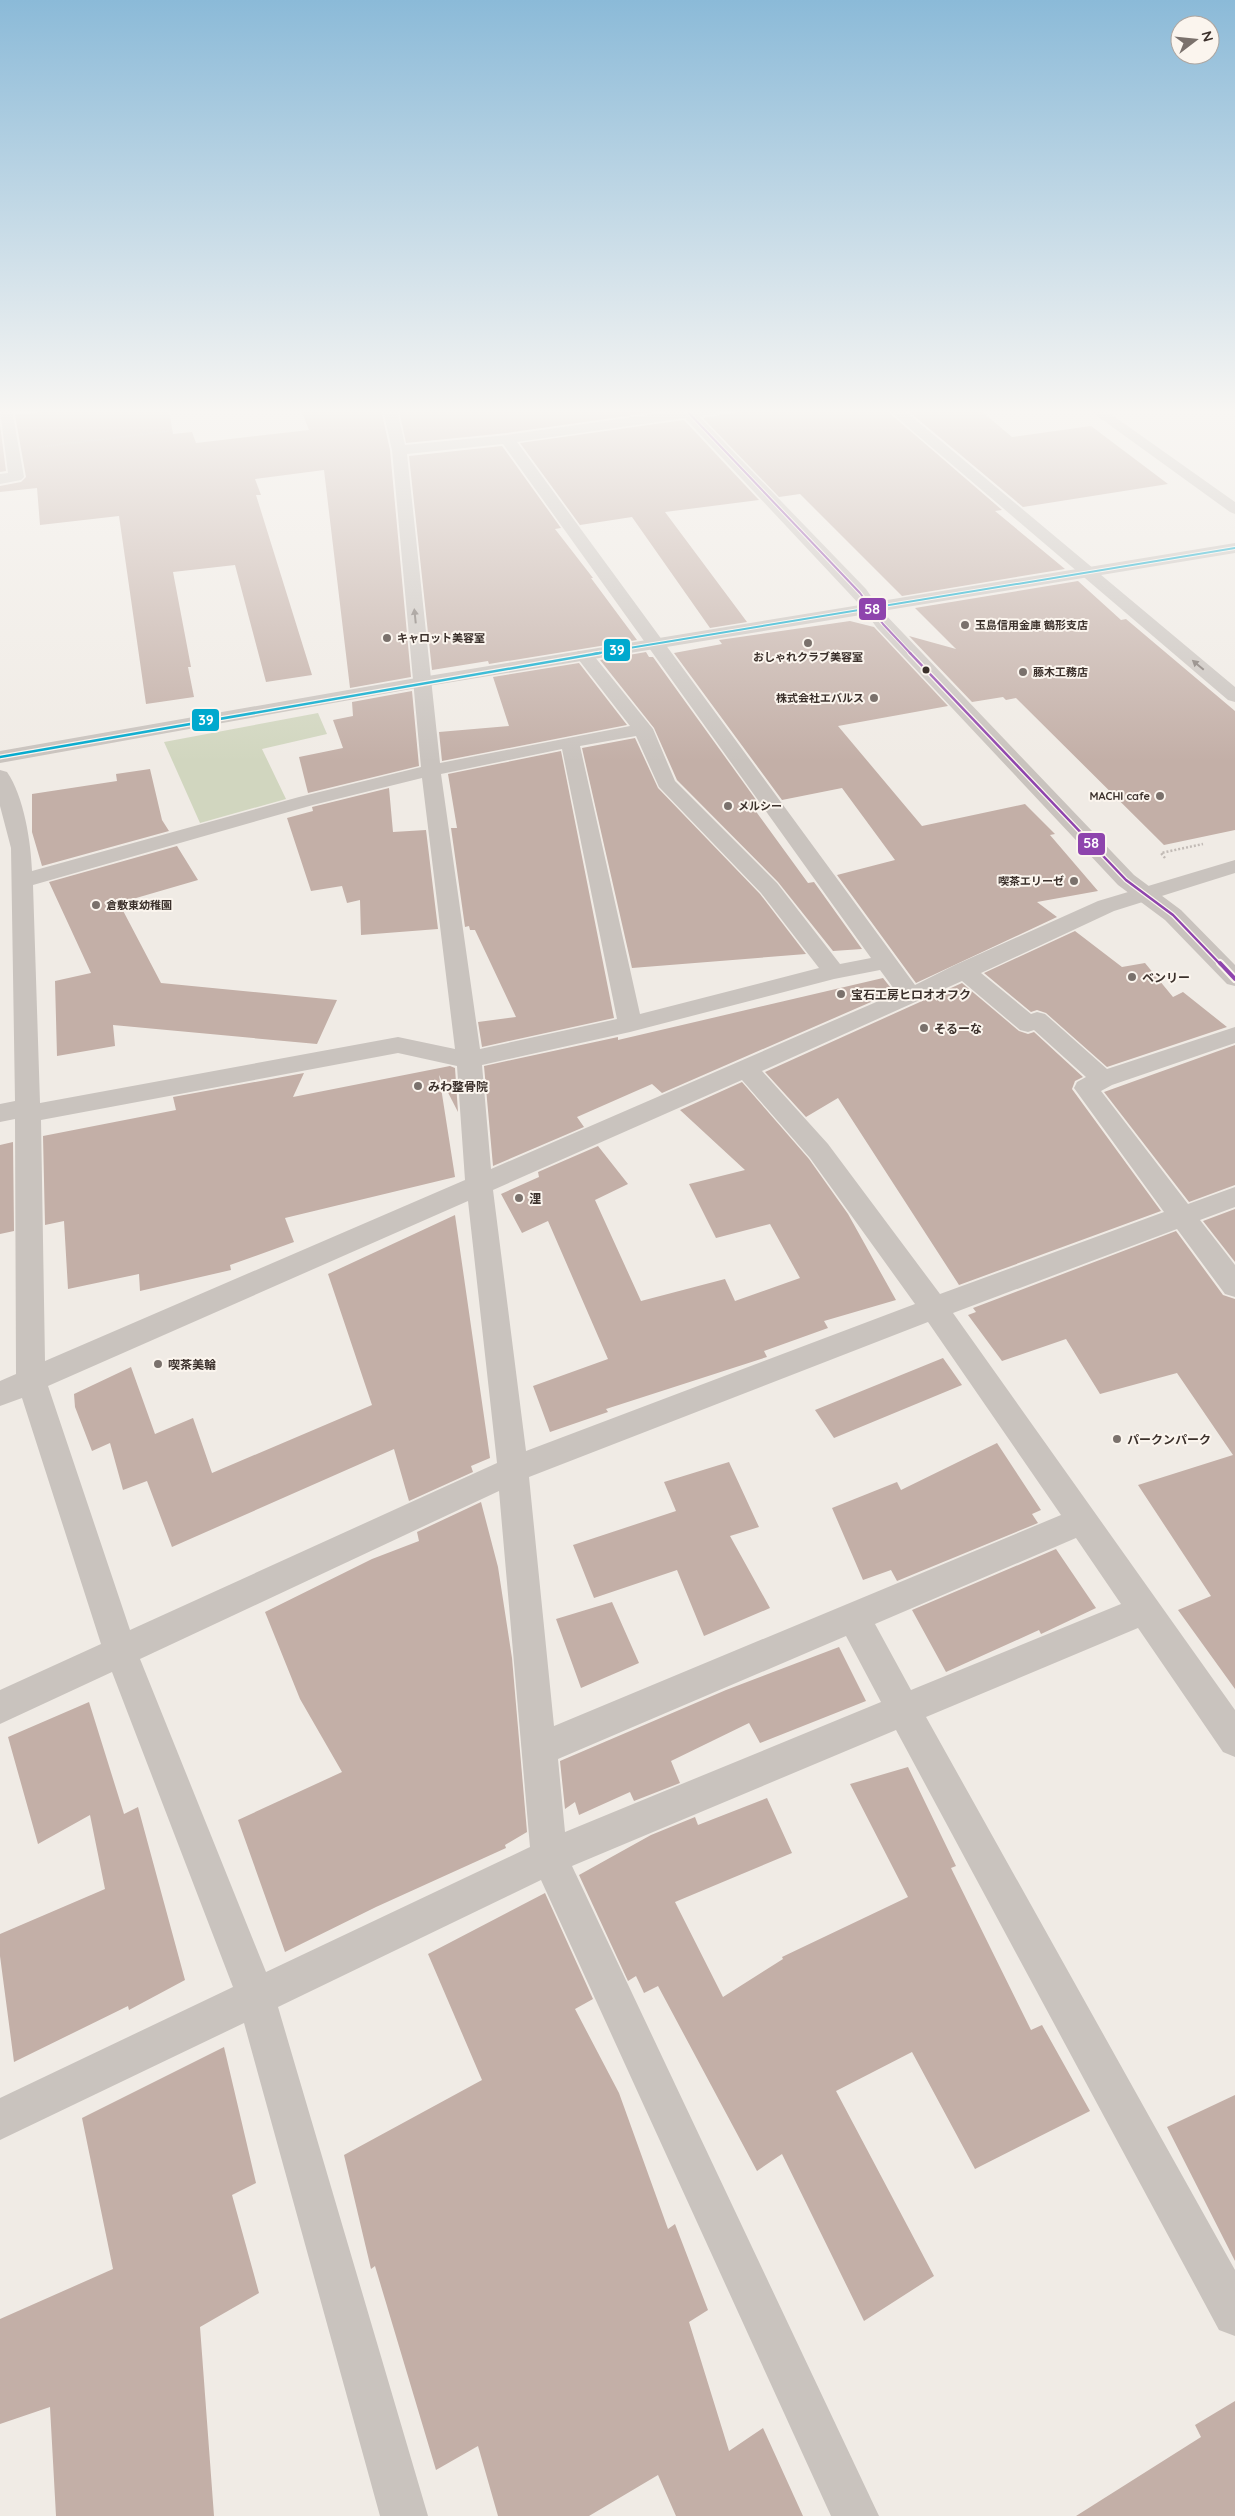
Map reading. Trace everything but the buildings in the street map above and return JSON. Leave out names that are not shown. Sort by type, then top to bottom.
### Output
[{"type":"street","points":[[407,527],[431,770],[469,1060],[480,1185],[513,1470],[549,1857],[854,2516]]},
{"type":"street","points":[[572,527],[910,996]]},
{"type":"street","points":[[797,527],[860,593],[883,624],[1126,880],[1174,915],[1235,979]]},
{"type":"street","points":[[1034,527],[1235,696]]},
{"type":"street","points":[[0,757],[422,682],[1235,548]]},
{"type":"street","points":[[584,655],[643,729],[666,784],[769,888],[834,972]]},
{"type":"street","points":[[22,881],[306,800],[431,770],[455,767],[570,742],[643,729]]},
{"type":"street","points":[[570,742],[630,1024]]},
{"type":"street","points":[[0,776],[6,786],[21,848],[31,1381],[120,1650],[256,1997],[404,2516]]},
{"type":"street","points":[[0,1394],[910,996],[963,970],[1106,906],[1235,866]]},
{"type":"street","points":[[0,1113],[27,1111],[398,1045],[469,1060],[630,1024],[834,972],[886,962]]},
{"type":"street","points":[[963,970],[1028,1024],[1037,1020],[1103,1079]]},
{"type":"street","points":[[1235,1035],[1103,1079],[1086,1088],[1235,1286]]},
{"type":"street","points":[[746,1068],[819,1151],[934,1308],[1235,1740]]},
{"type":"street","points":[[0,1707],[513,1470],[934,1308],[1235,1196]]},
{"type":"street","points":[[540,1749],[1082,1521]]},
{"type":"street","points":[[0,2119],[549,1857],[1144,1610]]},
{"type":"street","points":[[853,1618],[1235,2314]]},
{"type":"green space","points":[[318,713],[327,734],[262,749],[286,799],[200,823],[164,742]]},
{"type":"transit line","name":"58","points":[[798,527],[860,593],[883,624],[1126,880],[1173,915],[1235,979]]},
{"type":"transit line","name":"39","points":[[0,757],[422,682],[1235,548]]},
{"type":"place","name":"玉島信用金庫 鶴形支店","points":[[965,625]]},
{"type":"place","name":"キャロット美容室","points":[[387,638]]},
{"type":"place","name":"おしゃれクラブ美容室","points":[[808,643]]},
{"type":"place","name":"藤木工務店","points":[[1023,672]]},
{"type":"place","name":"株式会社エバルス","points":[[874,698]]},
{"type":"place","name":"MACHI cafe","points":[[1160,796]]},
{"type":"place","name":"メルシー","points":[[728,806]]},
{"type":"place","name":"喫茶エリーゼ","points":[[1074,881]]},
{"type":"place","name":"倉敷東幼稚園","points":[[96,905]]},
{"type":"place","name":"ベンリー","points":[[1132,977]]},
{"type":"place","name":"宝石工房ヒロオオフク","points":[[841,994]]},
{"type":"place","name":"そるーな","points":[[924,1028]]},
{"type":"place","name":"みわ整骨院","points":[[418,1086]]},
{"type":"place","name":"浬","points":[[519,1198]]},
{"type":"place","name":"喫茶美輪","points":[[158,1364]]},
{"type":"place","name":"パークンパーク","points":[[1117,1439]]}]
